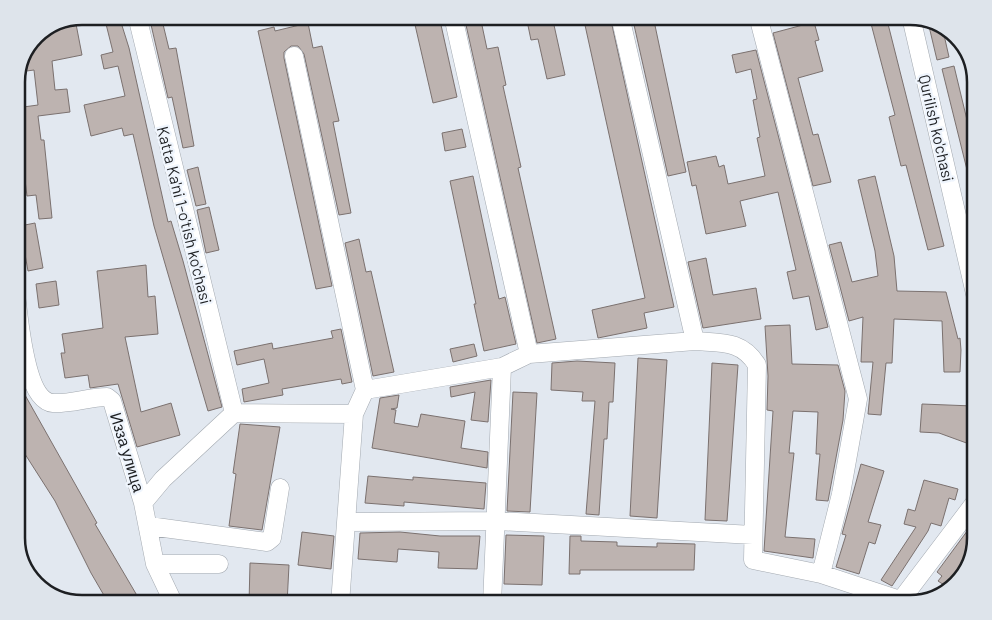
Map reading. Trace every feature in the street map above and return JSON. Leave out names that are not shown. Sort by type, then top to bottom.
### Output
[{"type":"street","name":"Katta Ka'ni 1-o'tish ko'chasi","points":[[138,25],[234,413]]},
{"type":"street","points":[[455,25],[529,354]]},
{"type":"street","points":[[622,25],[695,341]]},
{"type":"street","points":[[760,25],[858,399],[841,494],[821,574]]},
{"type":"street","name":"Qurilish ko'chasi","points":[[913,25],[967,259]]},
{"type":"street","points":[[294,56],[365,390],[354,414],[341,595]]},
{"type":"street","points":[[365,390],[502,367],[529,354],[695,341],[733,345],[750,352],[757,365],[754,560],[821,574],[880,595]]},
{"type":"street","name":"Изза улица","points":[[25,363],[43,399],[52,403],[107,397],[112,402],[143,502]]},
{"type":"street","points":[[493,595],[502,367]]},
{"type":"street","points":[[170,595],[155,564],[143,502],[163,479],[234,413],[354,414]]},
{"type":"street","points":[[149,526],[267,542],[272,538],[280,488]]},
{"type":"street","points":[[904,595],[967,513]]},
{"type":"street","points":[[346,522],[497,521],[753,535]]},
{"type":"street","points":[[155,564],[219,564]]},
{"type":"building","points":[[106,25],[122,25],[129,48],[168,222],[171,221],[183,261],[222,407],[208,411],[154,226],[133,134],[124,136],[122,128],[91,136],[84,105],[125,96],[118,66],[104,69],[101,55],[113,52]]},
{"type":"building","points":[[151,25],[163,25],[169,49],[176,48],[194,146],[183,148],[172,97],[168,98]]},
{"type":"building","points":[[300,25],[308,25],[313,48],[322,46],[339,121],[333,122],[351,213],[339,215],[304,54],[298,46],[291,46],[284,52],[284,58],[332,286],[316,289],[258,31],[274,27],[275,31]]},
{"type":"building","points":[[415,25],[441,25],[457,97],[433,103]]},
{"type":"building","points":[[466,25],[482,25],[487,49],[498,47],[506,85],[503,86],[521,167],[518,168],[556,339],[537,343]]},
{"type":"building","points":[[528,25],[554,25],[565,75],[547,79],[538,39],[531,40]]},
{"type":"building","points":[[585,25],[612,25],[674,307],[644,313],[647,328],[598,338],[592,310],[645,298]]},
{"type":"building","points":[[634,25],[655,25],[686,172],[668,176]]},
{"type":"building","points":[[803,25],[815,25],[819,40],[815,41],[823,71],[798,78],[813,135],[818,134],[831,182],[813,186],[773,33]]},
{"type":"building","points":[[871,25],[888,25],[944,246],[928,250],[906,165],[901,166],[889,117],[895,115]]},
{"type":"building","points":[[76,26],[82,55],[52,61],[55,90],[67,89],[70,112],[38,116],[41,140],[44,140],[52,218],[39,219],[36,195],[27,196],[25,180],[25,107],[38,105],[34,70],[26,71],[29,60],[42,42],[60,29]]},
{"type":"building","points":[[929,28],[944,37],[949,57],[937,60]]},
{"type":"building","points":[[756,50],[828,327],[816,330],[809,296],[793,299],[787,272],[796,270],[778,192],[740,201],[746,226],[706,234],[696,185],[692,186],[687,162],[716,156],[719,167],[724,165],[728,184],[765,176],[757,138],[760,137],[753,100],[757,99],[751,69],[736,73],[732,55]]},
{"type":"building","points":[[954,66],[967,120],[967,170],[942,69]]},
{"type":"building","points":[[462,129],[466,147],[445,151],[442,133]]},
{"type":"building","points":[[198,167],[206,204],[196,206],[187,170]]},
{"type":"building","points":[[473,176],[499,299],[505,297],[516,344],[484,351],[450,181]]},
{"type":"building","points":[[875,176],[894,256],[897,291],[946,292],[958,339],[960,338],[961,350],[960,372],[944,372],[942,321],[894,319],[892,363],[886,363],[881,415],[868,414],[873,362],[861,362],[863,317],[849,321],[829,245],[841,242],[852,282],[878,276],[875,251],[858,180]]},
{"type":"building","points":[[209,207],[219,250],[206,253],[197,210]]},
{"type":"building","points":[[35,223],[43,268],[28,271],[25,254],[25,225]]},
{"type":"building","points":[[359,239],[366,272],[371,271],[394,372],[373,376],[345,243]]},
{"type":"building","points":[[706,258],[713,295],[756,288],[761,319],[703,328],[688,262]]},
{"type":"building","points":[[146,265],[148,297],[155,296],[158,334],[125,337],[141,412],[171,403],[180,435],[137,447],[118,384],[90,388],[88,375],[65,378],[61,353],[65,353],[62,334],[103,328],[97,271]]},
{"type":"building","points":[[56,281],[59,305],[39,308],[36,284]]},
{"type":"building","points":[[790,325],[792,364],[838,365],[845,391],[843,420],[828,501],[816,500],[820,454],[816,454],[818,412],[793,411],[789,453],[794,453],[785,537],[815,539],[813,558],[764,551],[773,411],[767,410],[768,376],[765,326]]},
{"type":"building","points":[[341,329],[352,382],[342,384],[341,379],[282,389],[283,395],[244,402],[242,389],[269,383],[264,359],[237,365],[234,351],[272,343],[273,349],[333,338],[331,331]]},
{"type":"building","points":[[474,344],[477,356],[453,362],[450,349]]},
{"type":"building","points":[[638,358],[667,360],[657,518],[630,516]]},
{"type":"building","points":[[577,361],[615,363],[613,402],[609,402],[607,439],[604,439],[599,515],[586,514],[595,401],[582,401],[583,392],[551,390],[552,363]]},
{"type":"building","points":[[712,363],[738,365],[727,521],[705,520]]},
{"type":"building","points":[[491,380],[488,422],[471,420],[475,392],[451,397],[450,387]]},
{"type":"building","points":[[513,392],[537,393],[530,512],[507,511]]},
{"type":"building","points":[[25,395],[97,523],[95,524],[137,595],[104,595],[55,501],[25,454]]},
{"type":"building","points":[[399,395],[397,408],[391,409],[396,410],[394,423],[418,427],[421,414],[465,421],[461,448],[488,452],[487,468],[372,448],[380,398]]},
{"type":"building","points":[[922,404],[967,406],[967,443],[939,433],[920,432]]},
{"type":"building","points":[[240,424],[280,427],[262,530],[229,526],[236,474],[233,473]]},
{"type":"building","points":[[861,464],[884,471],[868,522],[881,525],[875,544],[869,542],[859,574],[836,567],[846,535],[842,534]]},
{"type":"building","points":[[368,476],[413,480],[413,477],[486,483],[484,509],[404,502],[404,506],[365,503]]},
{"type":"building","points":[[924,480],[958,489],[955,500],[949,498],[941,526],[931,523],[928,531],[892,586],[881,580],[916,527],[904,524],[908,509],[915,511]]},
{"type":"building","points":[[967,531],[967,545],[963,560],[955,573],[943,584],[938,581],[942,576],[937,572]]},
{"type":"building","points":[[302,532],[334,536],[331,569],[298,565]]},
{"type":"building","points":[[400,532],[440,536],[480,536],[477,569],[438,568],[439,552],[398,549],[397,562],[358,559],[360,533]]},
{"type":"building","points":[[506,535],[544,536],[542,585],[504,584]]},
{"type":"building","points":[[570,536],[581,536],[581,541],[617,542],[617,546],[657,547],[657,543],[695,544],[694,570],[580,570],[580,574],[569,574]]},
{"type":"building","points":[[250,563],[289,565],[287,595],[249,595]]}]
